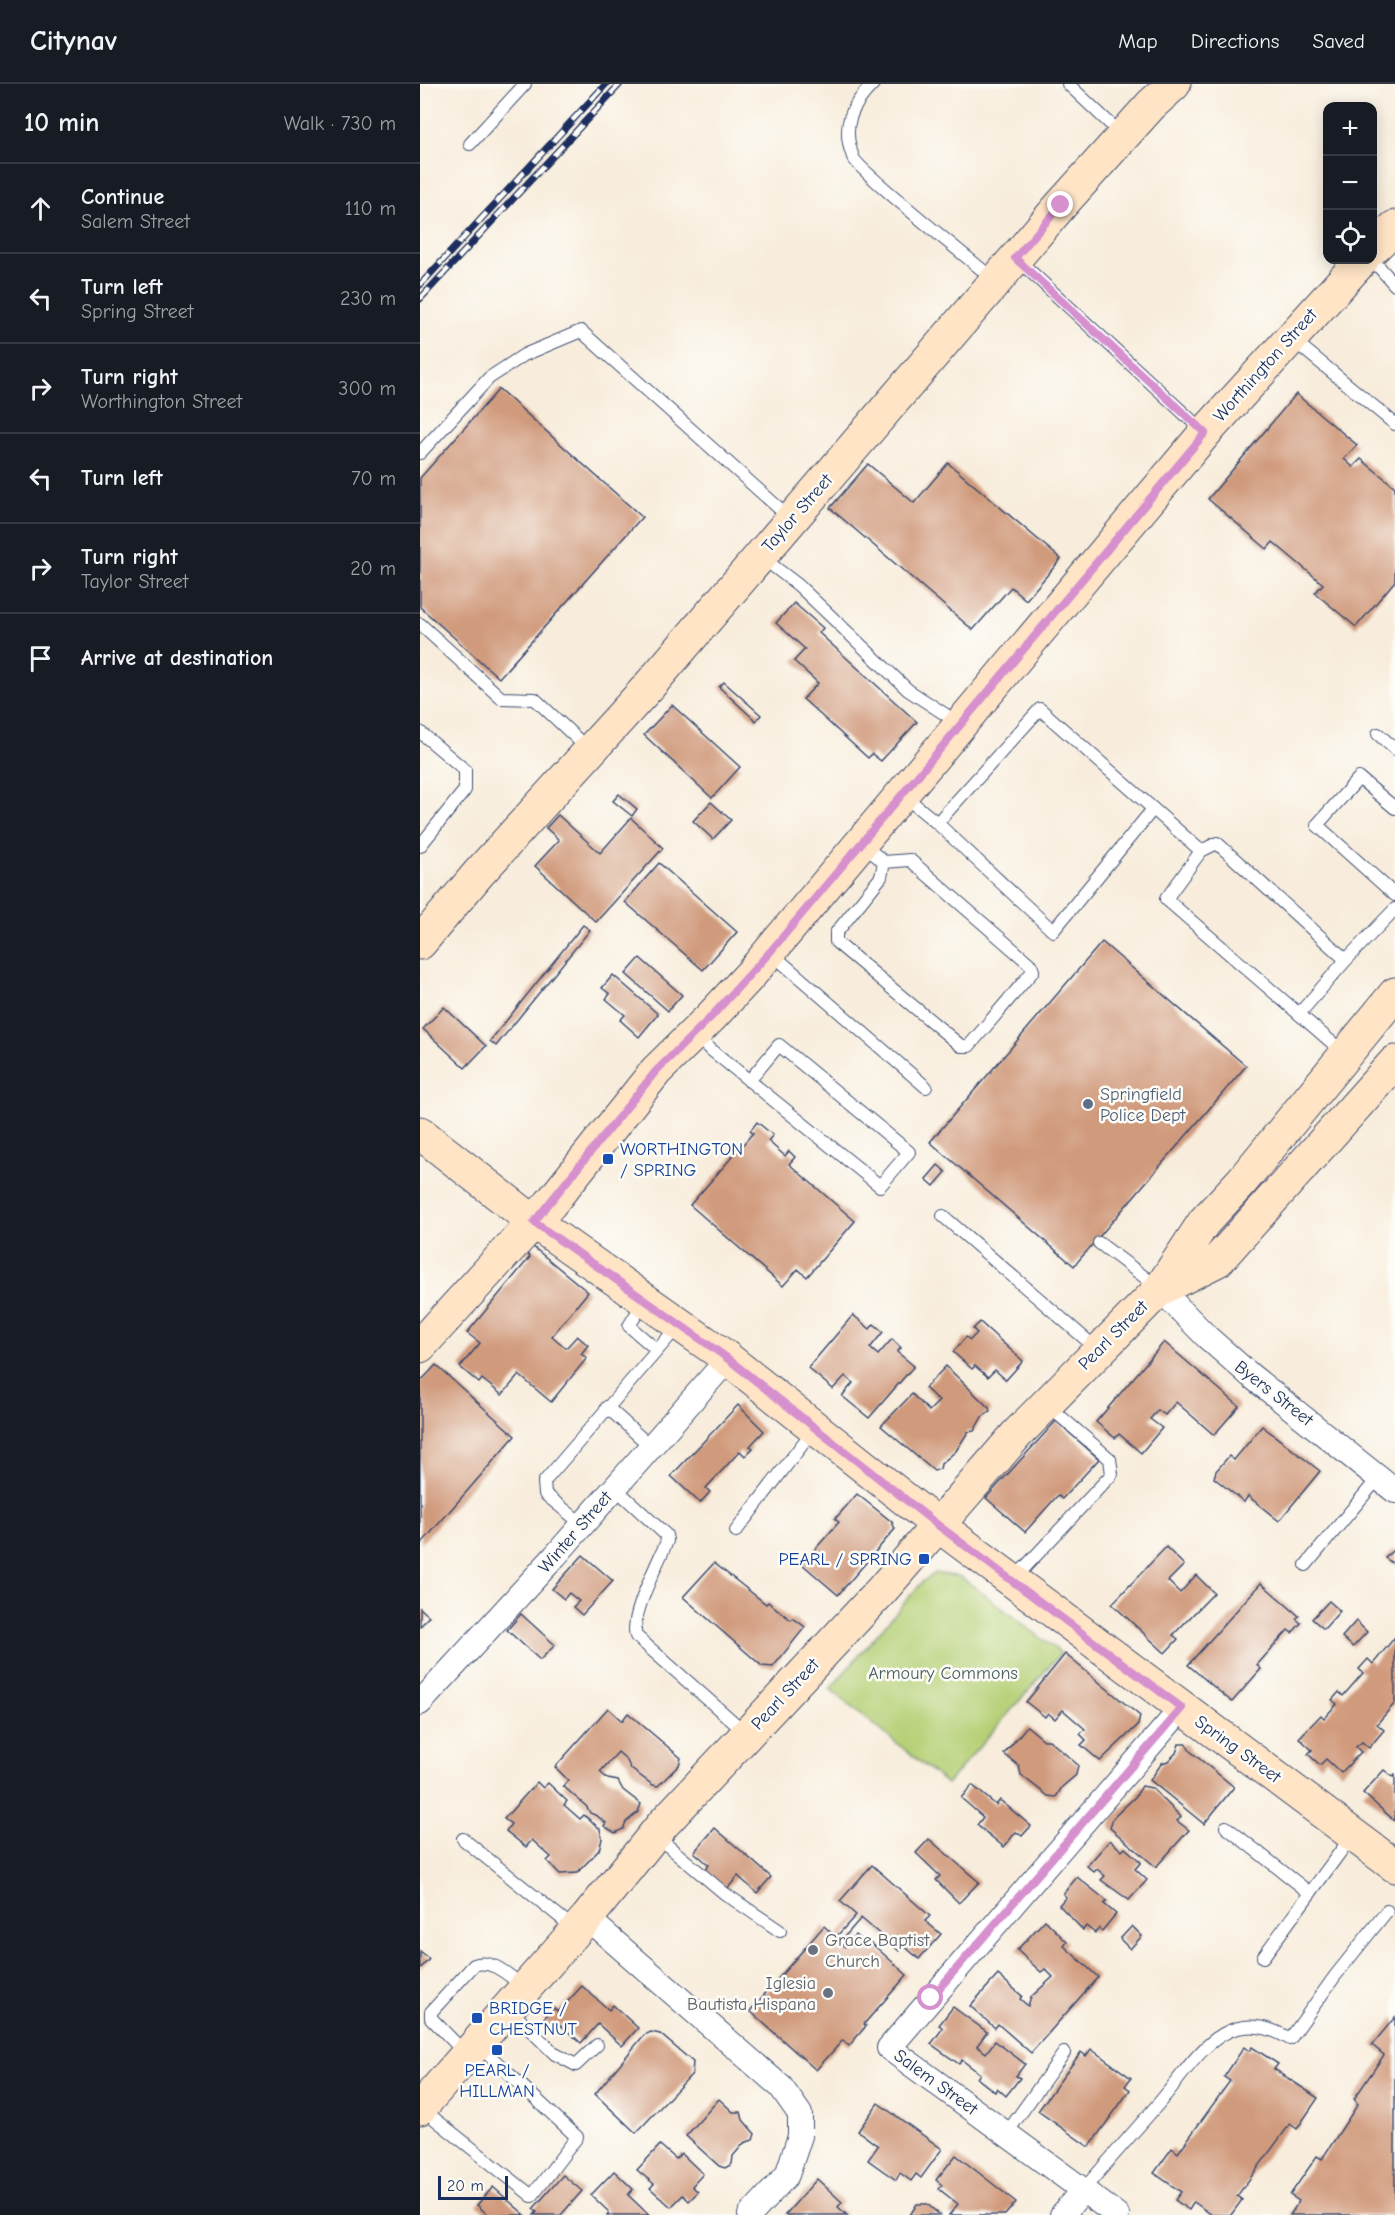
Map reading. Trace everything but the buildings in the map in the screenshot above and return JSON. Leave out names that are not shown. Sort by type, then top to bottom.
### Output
[{"type":"street","name":"Taylor Street","points":[[420,943],[478,874],[590,751],[792,520],[1005,269],[1123,135],[1174,84]]},
{"type":"street","points":[[1377,244],[1395,227]]},
{"type":"street","name":"Worthington Street","points":[[420,1346],[534,1222],[656,1071],[693,1035],[770,952],[872,853],[903,795],[1205,433],[1358,264]]},
{"type":"street","name":"Pearl Street","points":[[420,2108],[581,1924],[654,1835],[939,1526],[1045,1404],[1160,1288],[1204,1222],[1242,1180],[1395,994]]},
{"type":"street","points":[[1345,1053],[1386,1071]]},
{"type":"street","name":"Pearl Street","points":[[1160,1288],[1218,1260],[1386,1071]]},
{"type":"street","name":"Spring Street","points":[[420,1133],[534,1222],[728,1359],[939,1526],[1395,1866]]},
{"type":"street","name":"Byers Street","points":[[1160,1288],[1207,1337],[1250,1376],[1387,1484]]},
{"type":"street","name":"Winter Street","points":[[420,1703],[728,1359]]},
{"type":"street","name":"Salem Street","points":[[1117,2215],[889,2048],[1182,1708]]},
{"type":"street","points":[[581,1924],[781,2087],[797,2108],[802,2128],[787,2175],[750,2215]]},
{"type":"street","points":[[1062,2215],[1083,2190]]},
{"type":"lane","points":[[470,144],[525,84]]},
{"type":"lane","points":[[873,84],[857,100],[846,129],[853,160],[1005,269],[1082,320],[1205,433]]},
{"type":"lane","points":[[1068,84],[1123,135]]},
{"type":"lane","points":[[1376,264],[1395,285]]},
{"type":"lane","points":[[420,453],[489,378],[524,355],[581,331],[792,520]]},
{"type":"lane","points":[[1290,337],[1395,424]]},
{"type":"lane","points":[[759,556],[798,585],[908,690],[961,725]]},
{"type":"lane","points":[[420,624],[501,698],[535,699],[590,751]]},
{"type":"lane","points":[[937,823],[1041,709],[1201,851]]},
{"type":"lane","points":[[420,732],[465,770],[465,790],[420,846]]},
{"type":"lane","points":[[1377,734],[1395,749]]},
{"type":"lane","points":[[1395,808],[1359,778],[1317,825],[1395,895]]},
{"type":"lane","points":[[903,795],[937,823],[1053,931],[1153,809]]},
{"type":"lane","points":[[1345,1053],[1166,899],[1201,851],[1217,843],[1346,960]]},
{"type":"lane","points":[[872,853],[910,860],[1031,965],[1033,971],[969,1046],[961,1046],[836,942],[836,933],[881,877],[872,853]]},
{"type":"lane","points":[[1299,1014],[1395,909]]},
{"type":"lane","points":[[770,952],[926,1087]]},
{"type":"lane","points":[[693,1035],[749,1081],[880,1186],[909,1152],[779,1045],[749,1081]]},
{"type":"lane","points":[[943,1216],[1098,1350]]},
{"type":"lane","points":[[1099,1243],[1160,1288]]},
{"type":"lane","points":[[645,1300],[629,1326],[657,1350]]},
{"type":"lane","points":[[582,1524],[545,1494],[544,1482],[680,1324]]},
{"type":"lane","points":[[1013,1581],[1112,1474],[1110,1459],[1045,1404]]},
{"type":"lane","points":[[607,1407],[650,1446]]},
{"type":"lane","points":[[736,1531],[816,1427]]},
{"type":"lane","points":[[1306,1565],[1387,1484]]},
{"type":"lane","points":[[614,1487],[666,1535],[667,1541],[639,1611],[633,1630],[636,1636],[748,1734]]},
{"type":"lane","points":[[1226,1827],[1310,1893]]},
{"type":"lane","points":[[654,1835],[724,1893],[780,1931]]},
{"type":"lane","points":[[1263,1958],[1353,1835]]},
{"type":"lane","points":[[463,1839],[581,1924]]},
{"type":"lane","points":[[1083,2190],[1163,2098],[1194,2057],[1212,2041],[1231,2030],[1250,2026],[1268,2027],[1290,2039],[1335,1976],[1387,1911]]},
{"type":"lane","points":[[420,2108],[532,2196],[577,2137],[472,2049],[430,2018],[430,2012],[474,1965],[483,1962],[492,1965],[555,2054],[576,2065],[597,2045]]},
{"type":"lane","points":[[1006,2134],[1064,2053]]},
{"type":"green space","name":"Armoury Commons","points":[[935,1573],[961,1577],[1061,1653],[947,1784],[830,1689],[923,1581]]},
{"type":"railway","points":[[420,285],[606,84]]},
{"type":"railway","points":[[420,299],[620,84]]},
{"type":"place","name":"Springfield Police Dept","points":[[1088,1104]]},
{"type":"place","name":"WORTHINGTON / SPRING","points":[[608,1159]]},
{"type":"place","name":"PEARL / SPRING","points":[[924,1559]]},
{"type":"place","name":"Grace Baptist Church","points":[[813,1950]]},
{"type":"place","name":"Iglesia Bautista Hispana","points":[[828,1993]]},
{"type":"place","name":"BRIDGE / CHESTNUT","points":[[477,2018]]},
{"type":"place","name":"PEARL / HILLMAN","points":[[497,2050]]},
{"type":"route","points":[[931,1998],[1182,1708],[939,1526],[723,1355],[534,1222],[656,1071],[711,1017],[770,952],[1205,433],[1015,258],[1061,205]]}]
